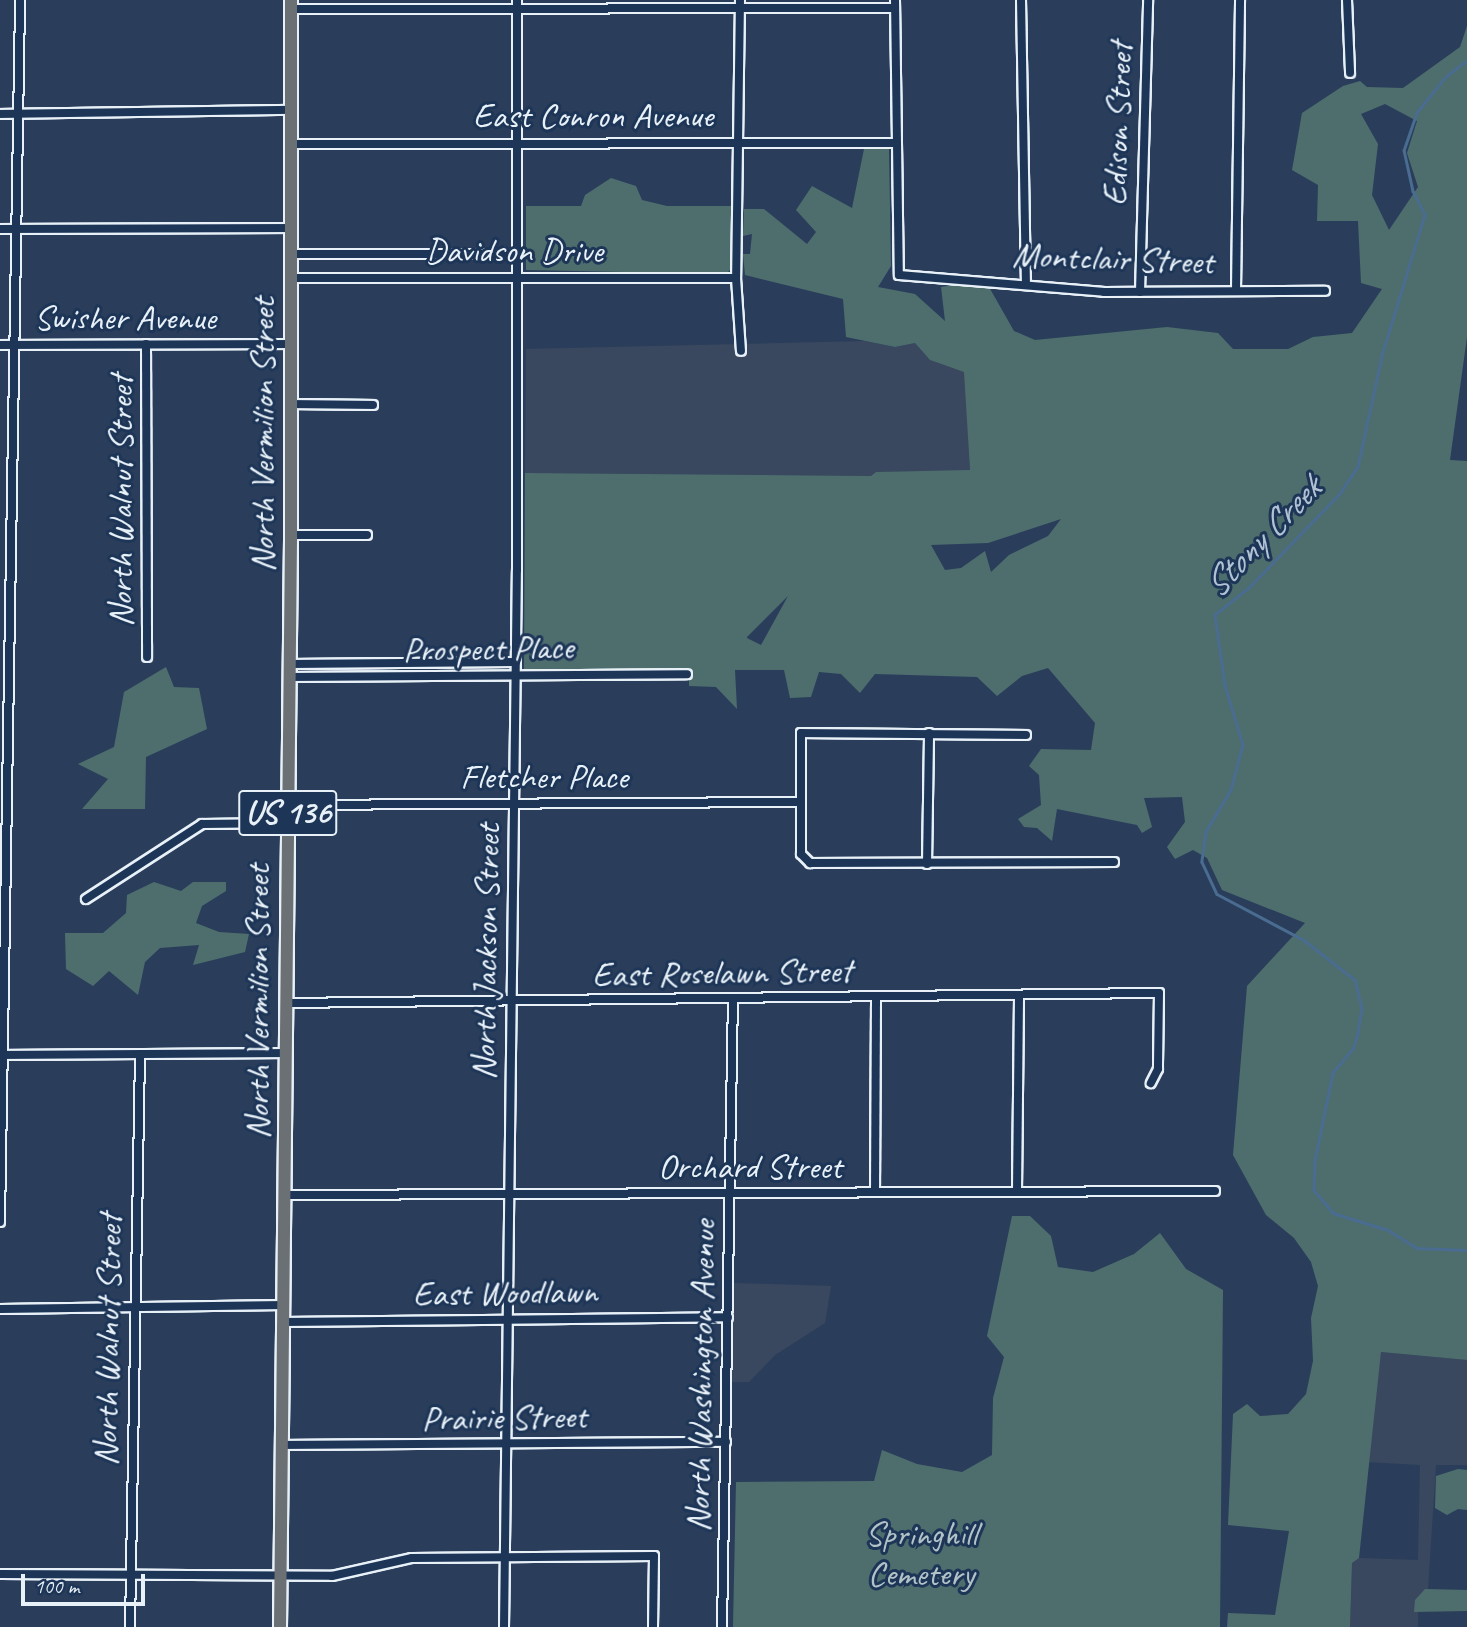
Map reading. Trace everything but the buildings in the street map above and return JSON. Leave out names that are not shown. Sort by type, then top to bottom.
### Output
[{"type":"main road","name":"North Vermilion Street","points":[[280,1627],[292,404],[291,5]]},
{"type":"street","points":[[0,1222],[20,0]]},
{"type":"street","points":[[1021,0],[1026,284]]},
{"type":"street","name":"Edison Street","points":[[1139,292],[1147,0]]},
{"type":"street","points":[[1236,290],[1240,0]]},
{"type":"street","points":[[1347,0],[1350,73]]},
{"type":"street","name":"North Jackson Street","points":[[504,1627],[516,675],[517,4]]},
{"type":"street","points":[[291,5],[895,4],[895,143]]},
{"type":"street","points":[[740,5],[736,278],[741,351]]},
{"type":"street","points":[[0,114],[292,110]]},
{"type":"street","name":"Montclair Street","points":[[895,143],[899,275],[1139,292],[1325,291]]},
{"type":"street","name":"East Conron Avenue","points":[[291,144],[895,143]]},
{"type":"street","points":[[0,229],[291,228]]},
{"type":"street","name":"Davidson Drive","points":[[291,254],[517,254]]},
{"type":"street","name":"Davidson Drive","points":[[291,278],[736,278]]},
{"type":"street","name":"North Walnut Street","points":[[146,344],[148,657]]},
{"type":"street","name":"Swisher Avenue","points":[[0,345],[292,344]]},
{"type":"street","points":[[292,404],[373,405]]},
{"type":"street","points":[[291,535],[368,535]]},
{"type":"street","name":"Prospect Place","points":[[289,671],[516,662]]},
{"type":"street","name":"Prospect Place","points":[[289,671],[516,675],[687,674]]},
{"type":"street","points":[[1026,735],[802,733],[801,854],[810,863],[1114,862]]},
{"type":"street","points":[[927,864],[929,733]]},
{"type":"street","name":"Fletcher Place","points":[[288,805],[801,802]]},
{"type":"street","points":[[86,899],[202,824],[288,823]]},
{"type":"street","name":"East Roselawn Street","points":[[286,1003],[1019,997],[1158,993],[1158,1069],[1151,1083]]},
{"type":"street","points":[[1017,1190],[1019,997]]},
{"type":"street","points":[[875,1192],[876,998]]},
{"type":"street","name":"North Washington Avenue","points":[[722,1627],[733,999]]},
{"type":"street","points":[[1,1055],[286,1053]]},
{"type":"street","name":"North Walnut Street","points":[[130,1627],[140,1054]]},
{"type":"street","name":"Orchard Street","points":[[285,1195],[1214,1191]]},
{"type":"street","points":[[0,1308],[284,1305]]},
{"type":"street","name":"East Woodlawn","points":[[283,1322],[728,1317]]},
{"type":"street","name":"Prairie Street","points":[[282,1446],[726,1442]]},
{"type":"street","points":[[0,1574],[332,1576],[412,1558],[654,1556],[653,1627]]},
{"type":"shaded area","points":[[865,341],[895,347],[915,343],[930,360],[965,372],[970,471],[876,472],[871,476],[525,473],[526,349]]},
{"type":"shaded area","points":[[734,1283],[831,1286],[825,1323],[775,1355],[749,1382],[732,1382]]},
{"type":"shaded area","points":[[1381,1352],[1467,1360],[1467,1465],[1436,1465],[1428,1589],[1418,1597],[1418,1627],[1350,1627],[1352,1562],[1359,1558],[1418,1560],[1420,1465],[1367,1462]]},
{"type":"green space","points":[[1467,26],[1467,337],[1450,460],[1467,461],[1467,1360],[1381,1352],[1359,1558],[1352,1563],[1350,1627],[1227,1627],[1228,1613],[1275,1615],[1289,1531],[1228,1525],[1233,1414],[1247,1404],[1260,1416],[1288,1414],[1306,1394],[1313,1361],[1311,1318],[1318,1286],[1311,1262],[1294,1238],[1266,1215],[1233,1155],[1247,986],[1305,923],[1222,890],[1207,858],[1193,850],[1175,859],[1167,847],[1185,822],[1182,797],[1144,798],[1152,827],[1142,833],[1137,825],[1057,809],[1052,841],[1037,828],[1024,827],[1018,819],[1041,805],[1039,775],[1029,766],[1041,749],[1091,750],[1095,723],[1048,668],[1022,676],[997,696],[977,677],[875,674],[860,693],[841,674],[819,672],[811,697],[790,698],[784,670],[735,670],[737,709],[716,687],[689,686],[689,669],[524,670],[525,473],[871,476],[876,472],[970,470],[964,372],[930,360],[915,343],[895,347],[846,337],[843,299],[745,275],[743,254],[750,254],[752,234],[743,236],[744,209],[764,209],[807,244],[816,232],[796,210],[812,186],[852,208],[864,149],[889,149],[891,266],[878,287],[915,294],[945,321],[941,287],[958,284],[989,287],[1014,331],[1035,340],[1167,327],[1218,333],[1233,349],[1288,349],[1313,337],[1352,333],[1382,289],[1361,283],[1358,221],[1317,221],[1318,185],[1292,170],[1302,113],[1343,86],[1360,81],[1367,87],[1403,88],[1460,47]],"holes":[[[1385,104],[1417,121],[1407,153],[1418,187],[1389,230],[1372,195],[1378,144],[1361,114]],[[1061,519],[1048,536],[1009,555],[991,572],[985,551],[961,568],[945,570],[931,545],[988,543]],[[788,596],[761,645],[747,637]]]},
{"type":"green space","points":[[611,178],[636,186],[642,200],[667,206],[735,206],[733,267],[726,274],[526,270],[526,206],[581,206],[585,195]]},
{"type":"green space","points":[[166,667],[174,687],[199,688],[207,729],[146,757],[145,809],[82,809],[108,779],[78,764],[114,747],[124,692]]},
{"type":"green space","points":[[154,882],[181,891],[193,882],[226,882],[226,891],[202,906],[196,923],[219,932],[249,934],[245,952],[193,965],[199,945],[160,948],[145,962],[138,995],[109,971],[93,986],[66,969],[65,933],[103,933],[126,913],[127,895]]},
{"type":"green space","name":"Springhill Cemetery","points":[[1012,1216],[1030,1216],[1051,1236],[1058,1267],[1093,1272],[1134,1254],[1160,1233],[1186,1269],[1223,1290],[1220,1627],[733,1627],[736,1482],[874,1481],[882,1450],[917,1464],[962,1472],[992,1455],[993,1398],[1004,1357],[987,1336]]},
{"type":"green space","points":[[1458,1469],[1467,1470],[1467,1510],[1458,1509],[1447,1515],[1435,1508],[1436,1476]]},
{"type":"green space","points":[[1425,1589],[1467,1590],[1467,1611],[1414,1612],[1415,1600]]},
{"type":"waterway","name":"Stony Creek","points":[[1467,61],[1446,77],[1417,113],[1404,150],[1413,191],[1425,215],[1383,352],[1358,467],[1340,494],[1250,587],[1215,615],[1225,685],[1243,745],[1231,790],[1206,832],[1202,862],[1217,894],[1304,940],[1355,980],[1362,1008],[1358,1034],[1353,1049],[1333,1073],[1315,1161],[1314,1190],[1333,1213],[1388,1230],[1417,1248],[1467,1250]]}]
